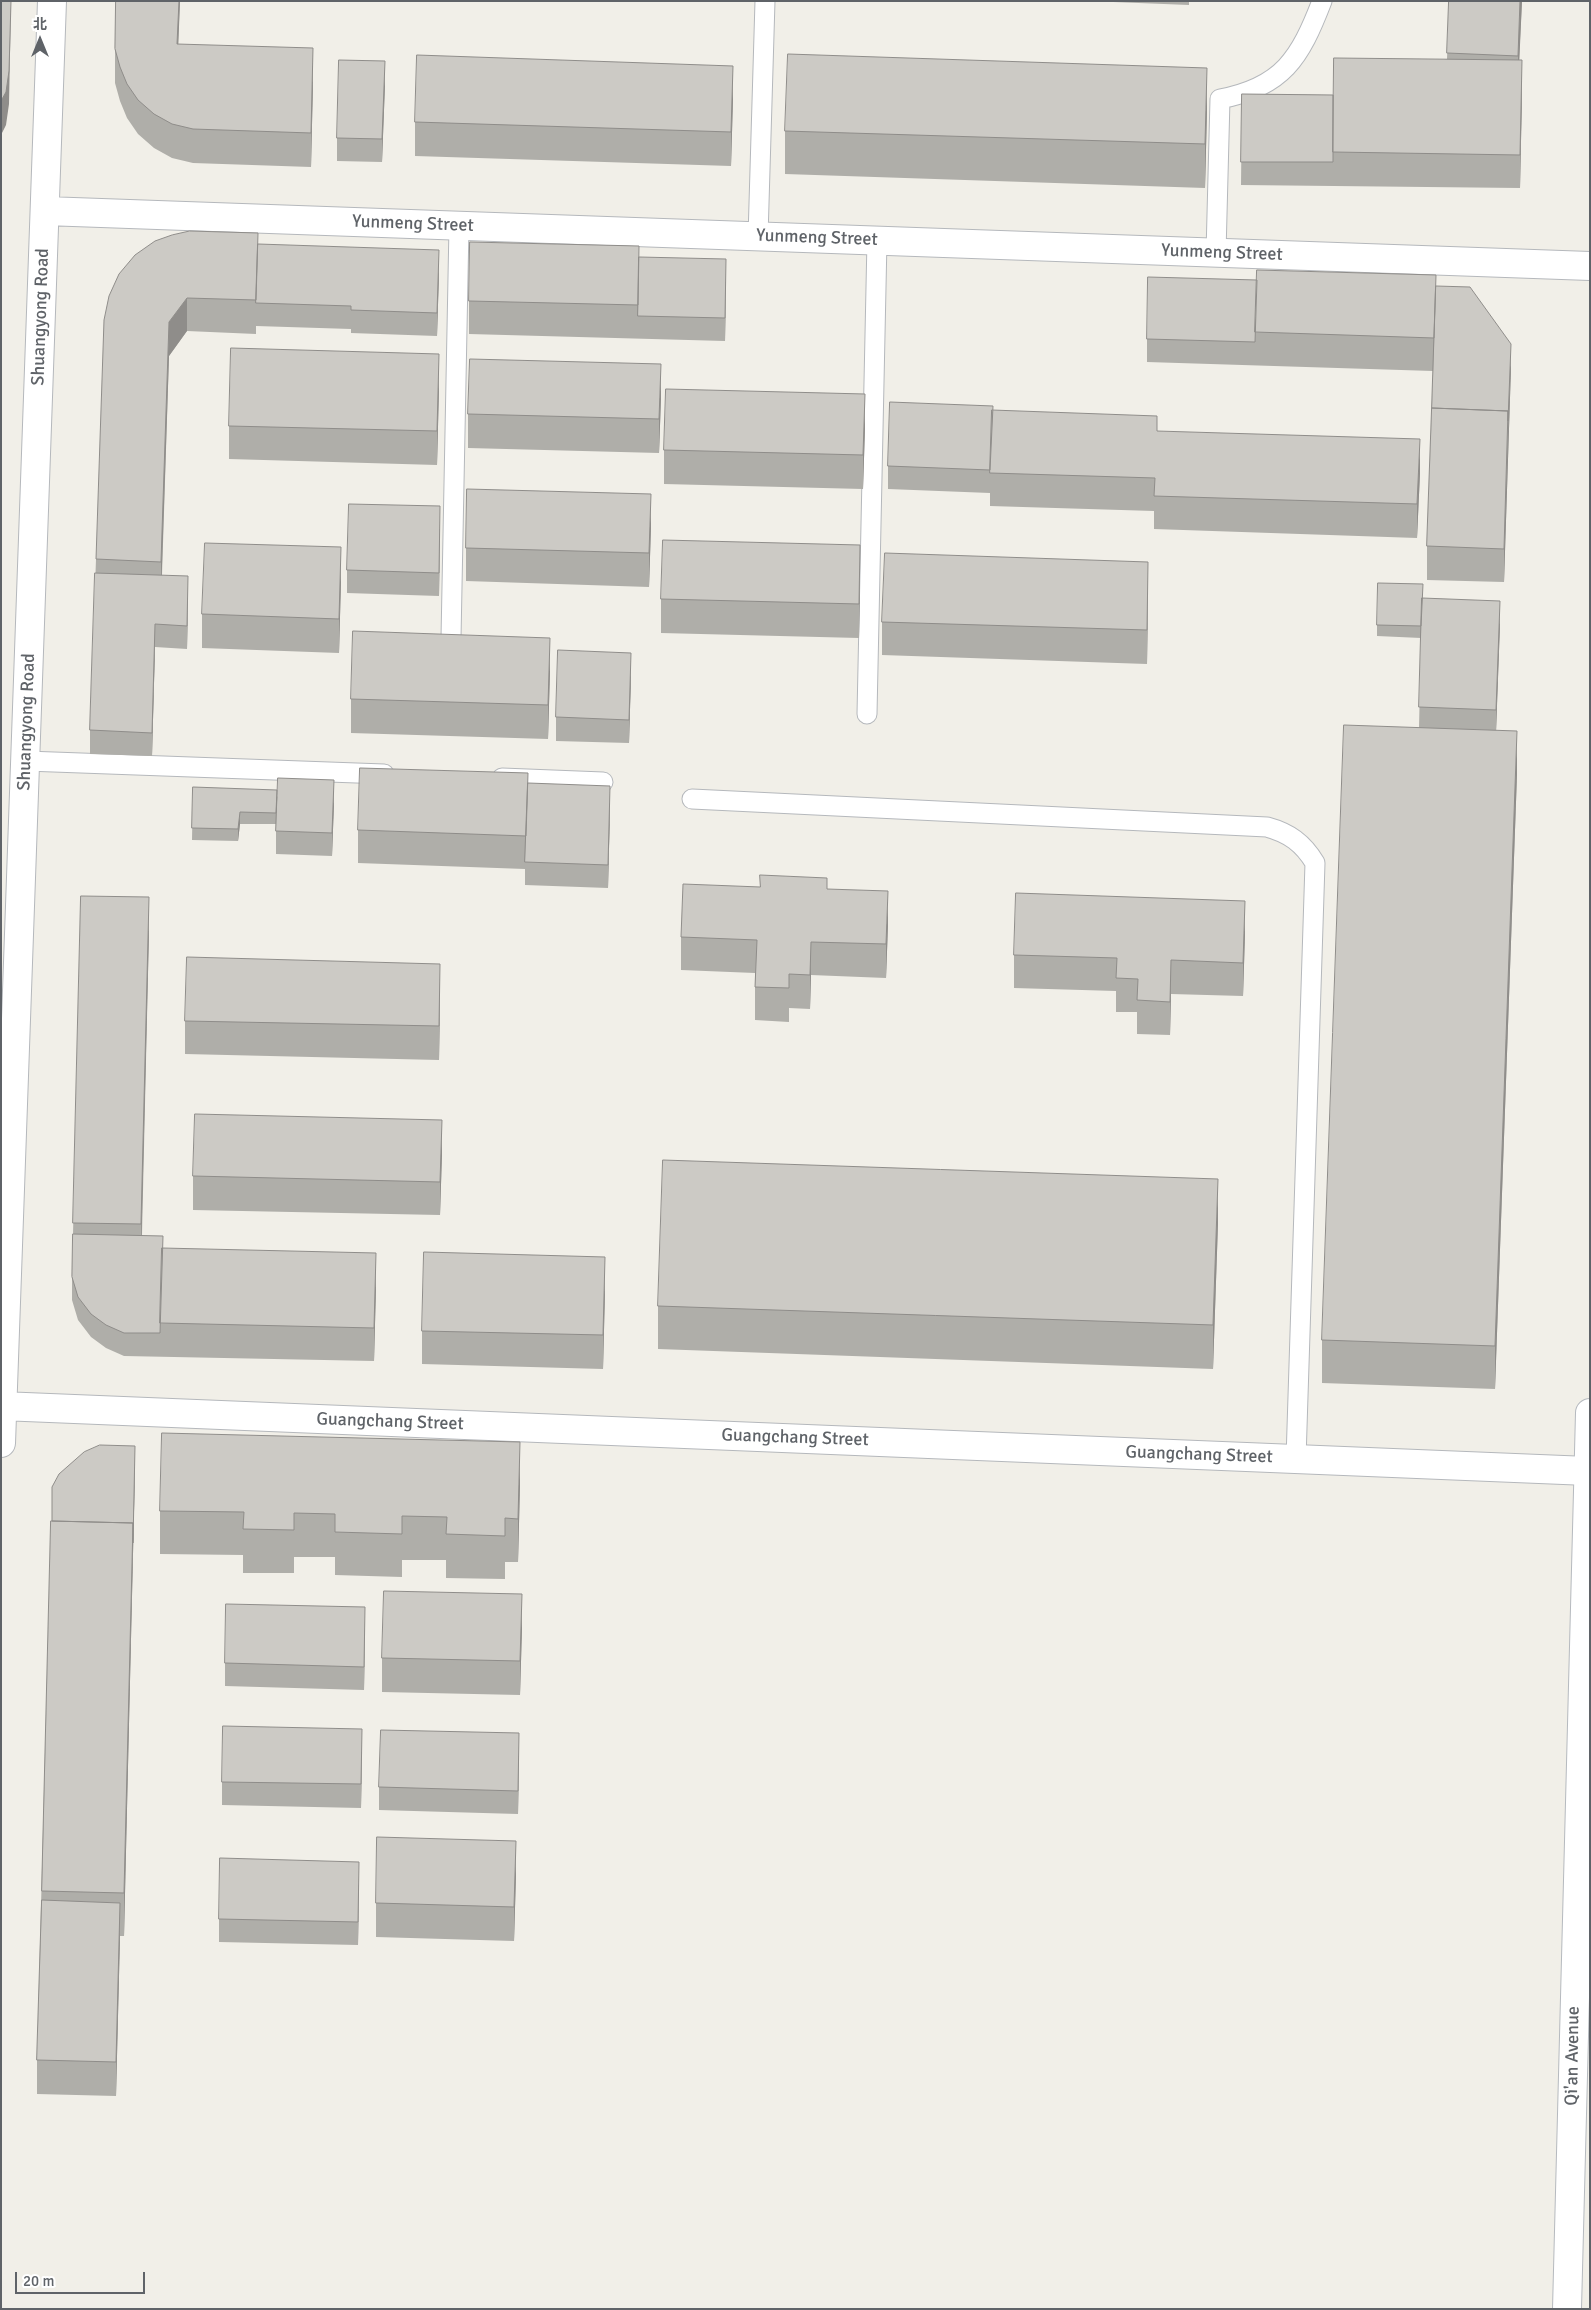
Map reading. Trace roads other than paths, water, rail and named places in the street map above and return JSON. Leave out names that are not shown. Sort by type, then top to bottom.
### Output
[{"type":"street","name":"Shuangyong Road","points":[[1,1443],[52,1]]},
{"type":"street","name":"Yunmeng Street","points":[[45,211],[1590,266]]},
{"type":"street","name":"Guangchang Street","points":[[2,1406],[1588,1471]]},
{"type":"street","name":"Qi'an Avenue","points":[[1567,2309],[1590,1413]]},
{"type":"lane","points":[[758,237],[765,1]]},
{"type":"lane","points":[[1216,253],[1220,99],[1247,92],[1278,76],[1301,49],[1322,1]]},
{"type":"lane","points":[[451,638],[458,226]]},
{"type":"lane","points":[[867,714],[876,240]]},
{"type":"lane","points":[[26,762],[404,775]]},
{"type":"lane","points":[[484,778],[603,782]]},
{"type":"lane","points":[[692,799],[1267,826],[1283,831],[1308,850],[1315,863],[1296,1459]]}]
